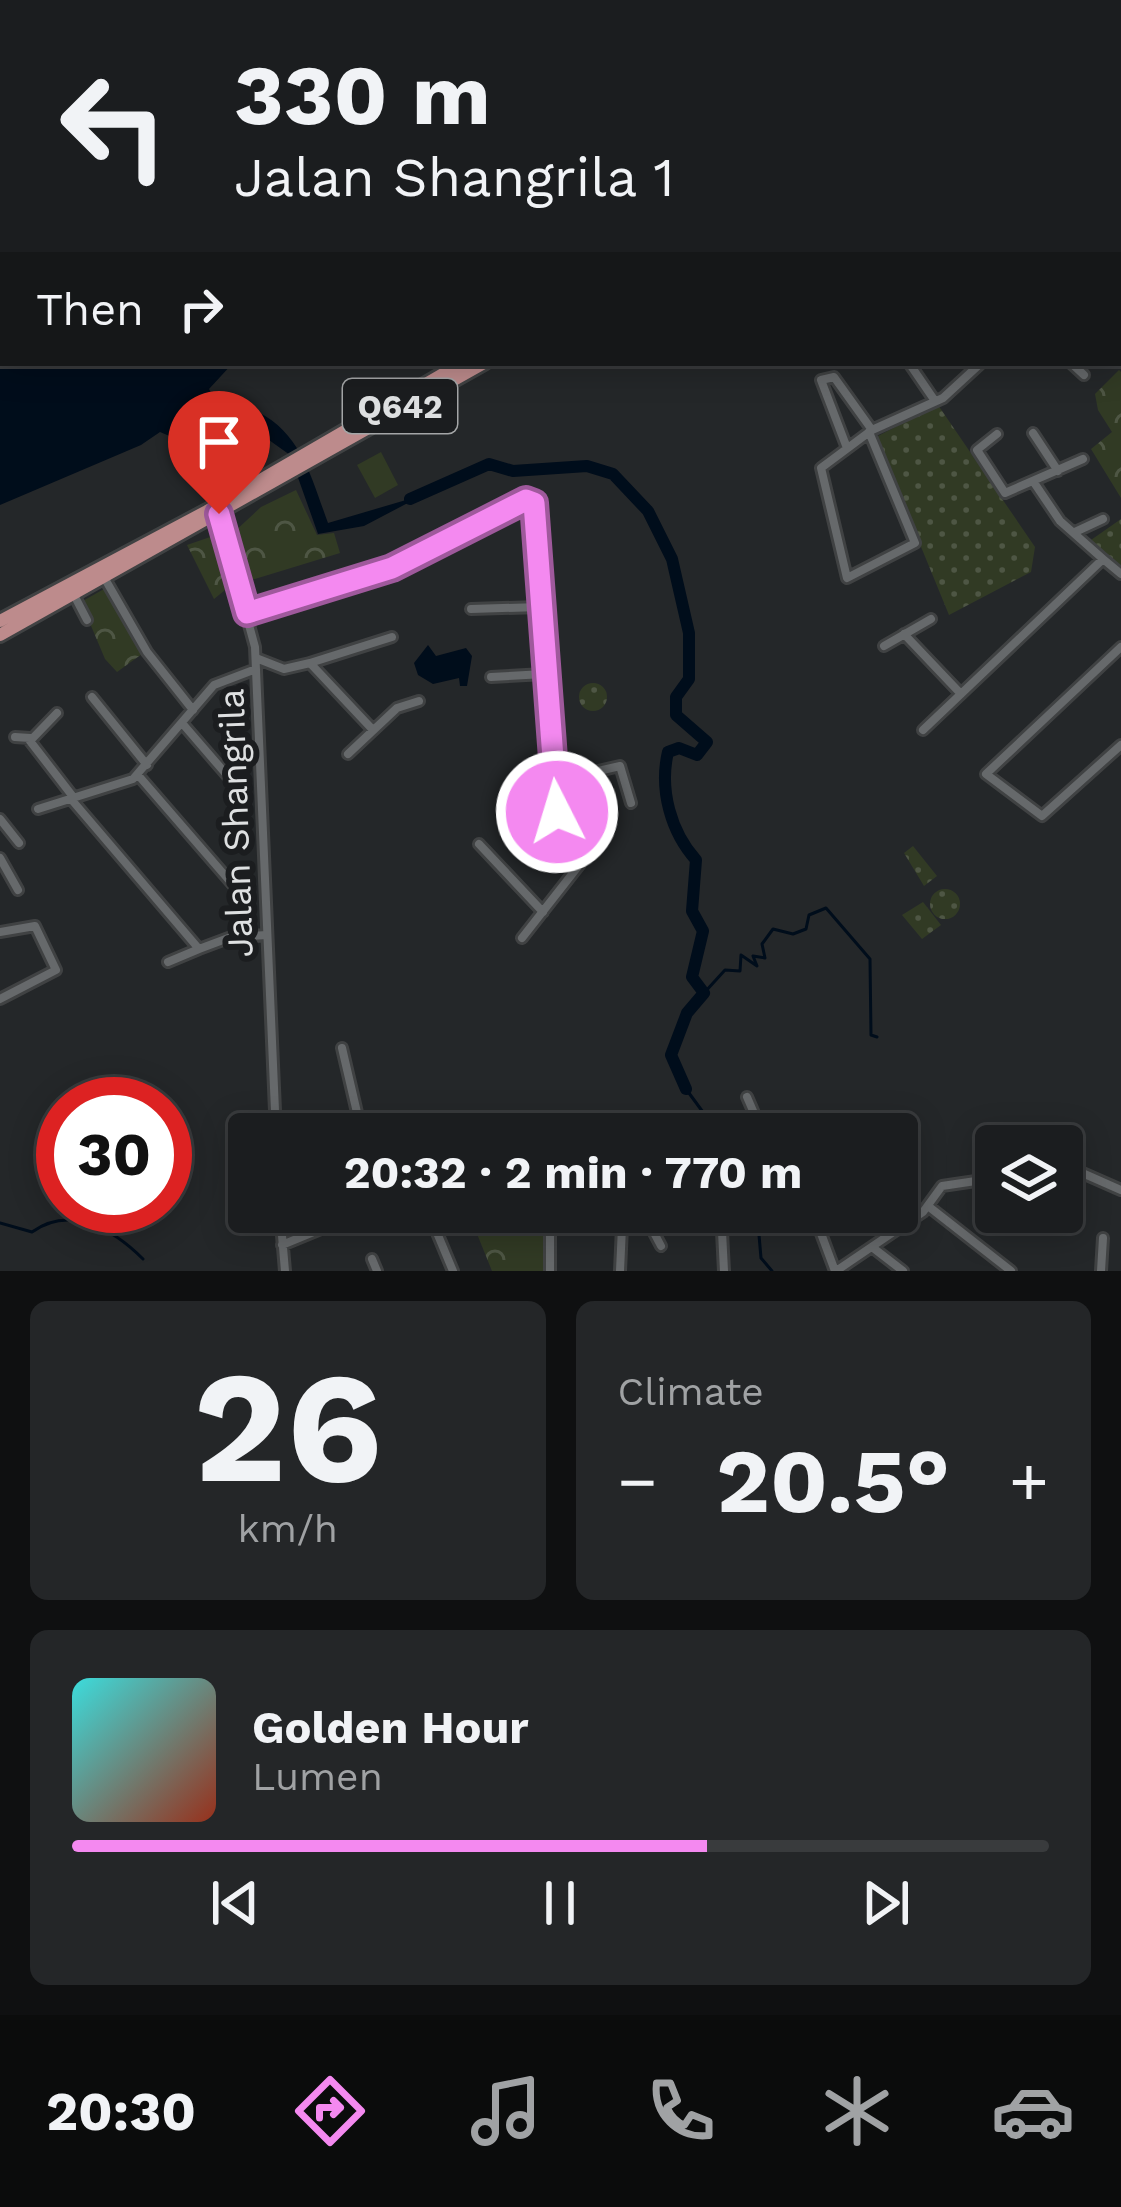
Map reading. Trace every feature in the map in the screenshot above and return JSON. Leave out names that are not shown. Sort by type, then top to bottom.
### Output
[{"type":"main road","name":"Q642","points":[[0,621],[280,471],[457,366]]},
{"type":"main road","name":"Q642","points":[[318,449],[478,366]]},
{"type":"main road","name":"Q642","points":[[0,635],[219,514],[280,471]]},
{"type":"street","points":[[911,366],[934,401]]},
{"type":"street","points":[[848,448],[820,380],[834,377],[870,431],[915,543],[847,578],[821,467],[848,448],[870,431],[934,401],[977,366]]},
{"type":"street","points":[[1074,366],[1084,375]]},
{"type":"street","points":[[1033,433],[1058,471]]},
{"type":"street","points":[[997,434],[977,450],[1001,490],[1010,494],[1083,459]]},
{"type":"street","points":[[1034,484],[1052,511],[1121,574]]},
{"type":"street","points":[[247,613],[392,568],[531,501],[536,508],[544,674],[560,826],[580,864],[522,938]]},
{"type":"street","name":"Jalan Shangrila","points":[[219,514],[256,664],[274,1113]]},
{"type":"street","points":[[1076,532],[1103,519]]},
{"type":"street","points":[[923,730],[1103,559]]},
{"type":"street","points":[[105,579],[152,658],[193,710]]},
{"type":"street","points":[[74,595],[87,620]]},
{"type":"street","points":[[471,610],[540,607]]},
{"type":"street","points":[[884,646],[931,620]]},
{"type":"street","points":[[904,634],[962,694]]},
{"type":"street","points":[[38,808],[138,775],[214,685],[256,664],[284,669],[392,637]]},
{"type":"street","points":[[1121,647],[986,774],[1042,816],[1121,745]]},
{"type":"street","points":[[310,663],[373,730]]},
{"type":"street","points":[[491,676],[544,674]]},
{"type":"street","points":[[92,697],[147,765]]},
{"type":"street","points":[[348,754],[397,708],[419,701]]},
{"type":"street","points":[[30,738],[57,713]]},
{"type":"street","points":[[182,723],[245,796]]},
{"type":"street","points":[[15,736],[30,738],[72,798],[199,949]]},
{"type":"street","points":[[556,781],[620,766],[631,803]]},
{"type":"street","points":[[138,775],[241,894]]},
{"type":"street","points":[[0,819],[19,843]]},
{"type":"street","points":[[479,844],[543,912]]},
{"type":"street","points":[[0,858],[18,890]]},
{"type":"street","points":[[0,932],[35,926],[56,970],[0,999]]},
{"type":"street","points":[[168,962],[231,937],[267,935]]},
{"type":"street","points":[[342,1048],[357,1113]]},
{"type":"street","points":[[747,1097],[754,1113]]},
{"type":"street","points":[[1083,1173],[1121,1190]]},
{"type":"street","points":[[821,1233],[836,1271],[928,1206],[942,1186],[975,1181]]},
{"type":"street","points":[[928,1206],[1011,1271]]},
{"type":"street","points":[[281,1233],[285,1271]]},
{"type":"street","points":[[282,1245],[311,1233]]},
{"type":"street","points":[[437,1233],[453,1271]]},
{"type":"street","points":[[550,1233],[550,1271]]},
{"type":"street","points":[[620,1271],[622,1233]]},
{"type":"street","points":[[654,1233],[661,1246]]},
{"type":"street","points":[[722,1233],[724,1271]]},
{"type":"street","points":[[1101,1271],[1103,1238]]},
{"type":"street","points":[[872,1246],[903,1271]]},
{"type":"street","points":[[372,1259],[377,1271]]},
{"type":"green space","points":[[1119,370],[1121,498],[1091,449],[1112,432],[1098,410],[1095,394]]},
{"type":"green space","points":[[938,405],[1035,547],[1031,572],[949,615],[876,437]]},
{"type":"green space","points":[[381,452],[398,485],[375,498],[357,465]]},
{"type":"green space","points":[[296,490],[317,535],[334,533],[340,553],[248,581],[233,533],[261,507]]},
{"type":"green space","points":[[1121,519],[1121,569],[1091,540]]},
{"type":"green space","points":[[216,535],[230,586],[214,599],[187,545]]},
{"type":"green space","points":[[104,589],[142,654],[117,672],[105,659],[81,602]]},
{"type":"green space","points":[[593,683],[603,687],[607,697],[603,707],[593,711],[583,707],[579,697],[583,687]]},
{"type":"green space","points":[[913,846],[937,876],[924,886],[904,853]]},
{"type":"green space","points":[[945,889],[960,904],[945,919],[930,904]]},
{"type":"green space","points":[[923,902],[941,925],[922,939],[902,915]]},
{"type":"green space","points":[[477,1233],[544,1233],[543,1271],[492,1271]]},
{"type":"water","points":[[0,366],[230,366],[209,389],[228,425],[258,412],[273,421],[304,460],[328,523],[423,495],[364,526],[318,534],[290,455],[255,430],[220,446],[186,442],[160,432],[141,445],[0,505]]},
{"type":"water","points":[[428,645],[436,656],[466,648],[472,656],[467,686],[460,686],[459,678],[433,684],[418,675],[414,663]]},
{"type":"waterway","points":[[410,499],[489,464],[513,471],[587,466],[613,474],[648,511],[672,559],[689,633],[689,679],[676,697],[676,715],[707,742],[697,755],[679,748],[668,752],[665,781],[669,810],[696,860],[692,911],[703,931],[692,977],[704,993],[687,1013],[671,1055],[686,1089]]},
{"type":"waterway","points":[[704,993],[725,970],[740,971],[741,955],[757,966],[753,956],[765,958],[762,944],[773,929],[793,934],[806,929],[809,915],[826,908],[870,959],[871,1035],[877,1037]]},
{"type":"waterway","points":[[686,1089],[704,1113]]},
{"type":"waterway","points":[[0,1223],[32,1232],[62,1220],[91,1224],[143,1259]]},
{"type":"waterway","points":[[759,1233],[761,1258],[772,1271]]},
{"type":"route","points":[[219,514],[247,613],[392,568],[526,500],[534,503],[557,812]]}]
